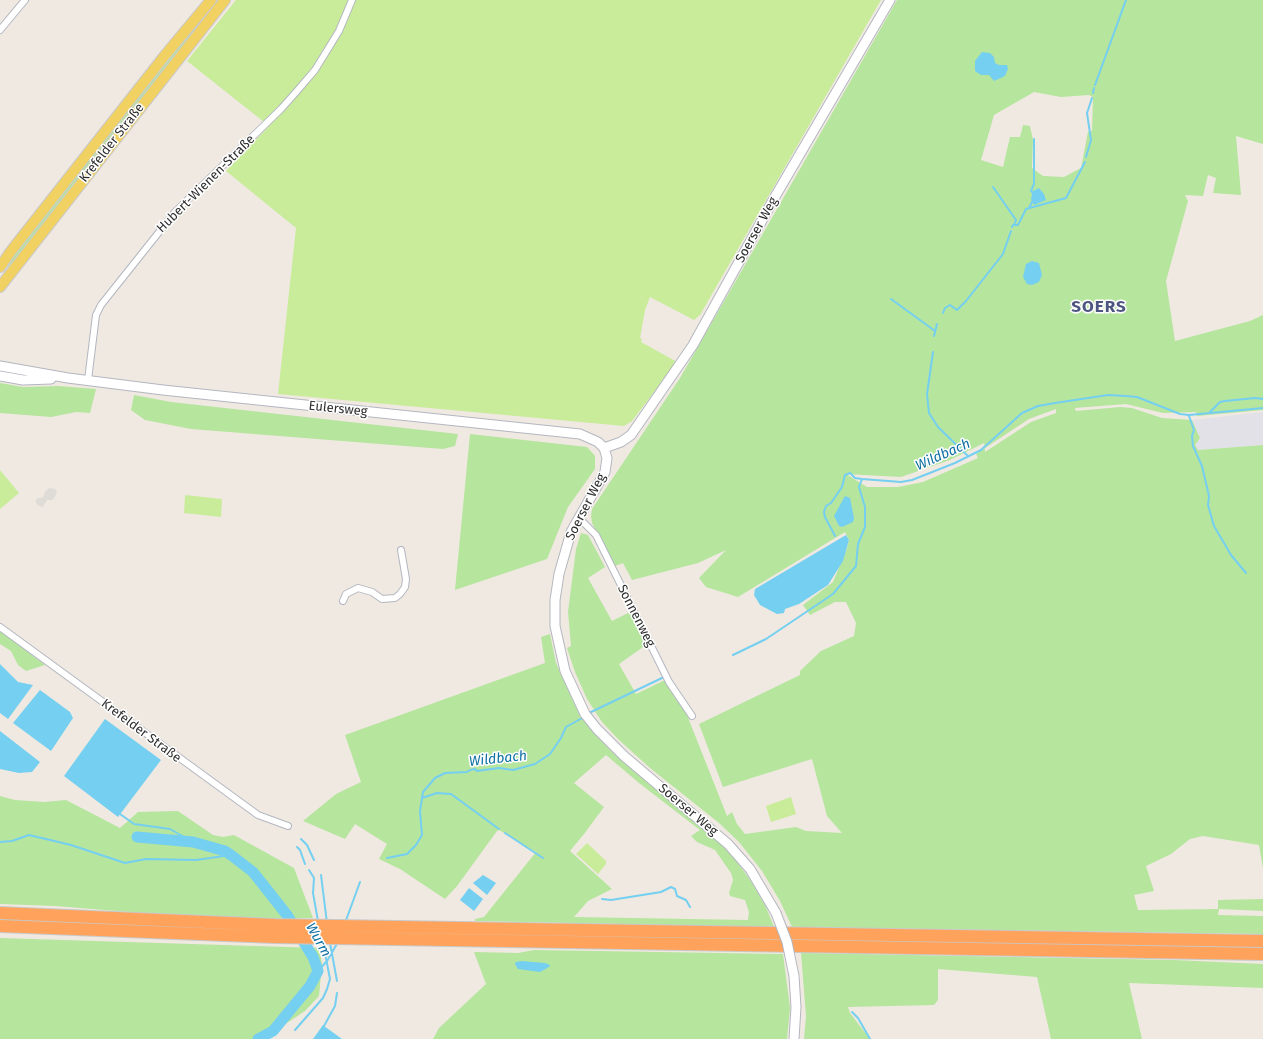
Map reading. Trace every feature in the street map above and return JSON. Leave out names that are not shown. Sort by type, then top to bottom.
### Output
[{"type":"highway","points":[[0,913],[275,931]]},
{"type":"highway","points":[[0,926],[473,935],[1263,954]]},
{"type":"highway","points":[[473,935],[1263,941]]},
{"type":"main road","name":"Krefelder Straße","points":[[0,268],[11,251],[211,0]]},
{"type":"main road","name":"Krefelder Straße","points":[[0,287],[225,0]]},
{"type":"main road","name":"Soerser Weg","points":[[794,1039],[796,1007],[794,976],[787,942],[776,913],[750,869],[728,844],[624,756],[588,718],[570,685],[557,642],[555,614],[558,574],[565,547],[577,520],[605,472],[607,458],[604,448],[621,442],[631,435],[686,357],[776,195],[890,0]]},
{"type":"main road","name":"Eulersweg","points":[[0,366],[68,378],[163,390],[580,434],[592,438],[604,448]]},
{"type":"main road","name":"Eulersweg","points":[[0,376],[36,380],[68,378]]},
{"type":"street","points":[[0,30],[25,0]]},
{"type":"street","name":"Hubert-Wienen-Straße","points":[[88,380],[96,315],[101,305],[170,217],[281,109],[315,70],[339,31],[352,0]]},
{"type":"street","name":"Sonnenweg","points":[[577,520],[584,523],[596,535],[669,682],[692,716]]},
{"type":"street","points":[[343,601],[346,594],[358,588],[372,592],[382,599],[395,598],[400,594],[406,579],[402,550]]},
{"type":"street","name":"Krefelder Straße","points":[[0,627],[258,815],[288,826]]},
{"type":"shaded area","points":[[1263,412],[1263,445],[1198,450],[1195,445],[1200,438],[1192,420]]},
{"type":"shaded area","points":[[49,488],[55,489],[57,492],[55,497],[52,500],[47,500],[43,507],[39,506],[36,503],[36,499],[43,497]]},
{"type":"green space","points":[[216,0],[220,0],[0,282],[0,279],[14,255]]},
{"type":"green space","points":[[236,0],[881,0],[700,315],[694,320],[650,297],[645,310],[640,338],[642,339],[641,342],[677,362],[632,421],[624,426],[278,394],[296,228],[226,171],[269,126],[187,61]]},
{"type":"green space","points":[[897,0],[1263,0],[1263,144],[1236,136],[1241,195],[1213,193],[1216,178],[1208,175],[1203,196],[1185,195],[1188,201],[1166,281],[1175,341],[1250,321],[1263,315],[1263,410],[1197,416],[1196,412],[1163,413],[1126,404],[1075,408],[1076,411],[1120,407],[1132,408],[1162,418],[1192,420],[1200,438],[1195,445],[1198,450],[1263,445],[1263,868],[1259,845],[1203,836],[1190,839],[1171,854],[1146,866],[1154,891],[1134,895],[1138,910],[1218,909],[1218,900],[1263,899],[1263,911],[1219,909],[1218,915],[1263,916],[1263,934],[792,927],[780,901],[762,871],[739,842],[719,823],[650,768],[619,740],[602,722],[587,699],[575,672],[567,648],[571,646],[568,612],[576,549],[581,533],[588,535],[605,567],[588,578],[612,621],[630,612],[646,645],[619,664],[636,694],[665,680],[687,715],[727,816],[732,812],[737,824],[745,834],[796,827],[806,831],[842,833],[827,816],[812,759],[723,787],[699,724],[800,675],[800,671],[821,651],[854,636],[856,623],[846,602],[835,602],[810,615],[803,605],[833,582],[849,540],[845,532],[738,597],[706,587],[699,578],[726,550],[698,563],[632,580],[623,563],[615,566],[592,523],[592,509],[680,378]],"holes":[[[1034,92],[1061,97],[1089,95],[1093,97],[1092,131],[1088,132],[1081,168],[1064,177],[1043,176],[1032,168],[1033,140],[1030,126],[1023,125],[1020,137],[1010,137],[1003,167],[981,160],[994,115]],[[1056,409],[1056,413],[1031,422],[985,452],[985,448],[1029,419]],[[984,443],[985,448],[976,454],[978,458],[923,482],[898,487],[867,487],[846,474],[901,477],[950,460]]]},
{"type":"green space","points":[[0,383],[23,387],[58,386],[96,389],[90,413],[76,412],[51,417],[0,413]]},
{"type":"green space","points":[[134,395],[171,402],[458,434],[455,446],[443,449],[191,429],[145,420],[131,410]]},
{"type":"green space","points":[[470,434],[587,447],[595,456],[595,469],[568,507],[547,559],[455,590]]},
{"type":"green space","points":[[0,470],[19,493],[0,509]]},
{"type":"green space","points":[[185,495],[222,499],[221,517],[184,513]]},
{"type":"green space","points":[[0,631],[45,665],[26,671],[18,665],[11,651],[0,644]]},
{"type":"green space","points":[[550,634],[556,663],[581,718],[609,749],[721,844],[734,858],[751,881],[766,907],[774,927],[475,921],[475,919],[484,917],[536,852],[499,830],[497,831],[457,886],[445,899],[400,869],[379,859],[387,844],[355,824],[345,839],[303,821],[336,794],[361,782],[345,735],[545,663],[541,637]],"holes":[[[606,755],[639,783],[700,830],[691,836],[697,842],[715,850],[731,873],[733,880],[729,893],[730,896],[745,900],[749,912],[748,920],[574,917],[588,901],[612,889],[570,851],[604,807],[574,783]]]},
{"type":"green space","points":[[0,796],[15,800],[44,802],[66,800],[120,828],[138,812],[178,811],[213,835],[223,837],[234,835],[294,868],[313,918],[275,919],[154,914],[55,906],[0,904]]},
{"type":"green space","points":[[791,797],[796,814],[771,822],[766,806]]},
{"type":"green space","points":[[587,843],[606,861],[606,864],[598,874],[576,854]]},
{"type":"green space","points":[[0,938],[319,948],[322,964],[319,996],[305,1011],[263,1039],[0,1039]]},
{"type":"green space","points":[[534,950],[783,954],[790,1008],[787,1039],[433,1039],[439,1028],[486,984],[474,952],[518,953]]},
{"type":"green space","points":[[801,953],[1174,960],[1263,964],[1263,988],[1129,983],[1142,1039],[1051,1039],[1037,977],[938,969],[938,1000],[934,1005],[848,1007],[850,1013],[870,1039],[804,1039],[806,1016]]},
{"type":"water","points":[[982,52],[990,53],[994,57],[995,63],[999,65],[1007,65],[1008,69],[1005,76],[994,81],[989,75],[981,75],[975,71],[975,61]]},
{"type":"water","points":[[1039,188],[1044,194],[1046,200],[1034,205],[1031,199],[1033,191]]},
{"type":"water","points":[[1032,261],[1039,263],[1042,275],[1039,282],[1032,285],[1027,284],[1023,277],[1026,264]]},
{"type":"water","points":[[845,496],[850,498],[854,518],[853,522],[842,527],[839,526],[834,516]]},
{"type":"water","points":[[846,535],[849,540],[843,561],[828,585],[799,604],[785,609],[784,613],[777,614],[760,605],[754,595],[755,589]]},
{"type":"water","points":[[0,664],[18,682],[33,685],[8,719],[0,713]]},
{"type":"water","points":[[40,690],[70,712],[73,718],[51,751],[13,723]]},
{"type":"water","points":[[105,719],[161,760],[118,817],[64,776]]},
{"type":"water","points":[[0,731],[40,762],[32,772],[19,773],[0,769]]},
{"type":"water","points":[[483,875],[496,883],[487,895],[473,883]]},
{"type":"water","points":[[469,888],[483,899],[474,911],[460,900]]},
{"type":"water","points":[[522,961],[545,963],[550,965],[540,972],[518,969],[515,964],[516,962]]},
{"type":"water","points":[[323,1025],[324,1026],[342,1039],[313,1039]]},
{"type":"waterway","points":[[1095,85],[1126,0]]},
{"type":"waterway","points":[[1093,93],[1094,88]]},
{"type":"waterway","points":[[1086,157],[1091,140],[1087,113],[1092,98]]},
{"type":"waterway","points":[[1033,193],[1031,191],[1034,184],[1034,139]]},
{"type":"waterway","points":[[1012,227],[1013,225],[1018,225],[1026,209],[1066,198],[1085,162]]},
{"type":"waterway","points":[[993,187],[1016,220],[1014,225]]},
{"type":"waterway","points":[[1029,208],[1033,200]]},
{"type":"waterway","points":[[943,313],[945,308],[950,305],[957,310],[966,301],[1003,254],[1011,231]]},
{"type":"waterway","points":[[891,299],[935,331]]},
{"type":"waterway","points":[[934,336],[937,324]]},
{"type":"waterway","points":[[933,352],[927,394],[929,413],[938,427],[968,456]]},
{"type":"waterway","name":"Wildbach","points":[[733,655],[766,639],[833,594],[856,566],[858,544],[865,527],[865,507],[859,487],[862,479],[901,482],[912,480],[955,463],[981,450],[1022,413],[1038,406],[1108,395],[1137,397],[1180,414],[1189,415],[1263,408]]},
{"type":"waterway","name":"Wildbach","points":[[1210,412],[1220,402],[1255,398],[1263,399]]},
{"type":"waterway","points":[[1189,416],[1194,430],[1192,436],[1193,446],[1202,466],[1209,496],[1208,505],[1214,526],[1231,555],[1246,573]]},
{"type":"waterway","points":[[835,536],[825,517],[824,512],[826,506],[831,503],[842,487],[845,475],[850,473],[855,478],[862,479]]},
{"type":"waterway","name":"Wildbach","points":[[589,713],[664,677]]},
{"type":"waterway","name":"Wildbach","points":[[387,858],[407,854],[416,845],[422,835],[420,811],[423,792],[435,778],[445,773],[467,772],[475,769],[477,771],[499,768],[513,770],[535,764],[550,754],[561,738],[566,727],[584,717]]},
{"type":"waterway","points":[[422,798],[437,793],[451,794],[499,829]]},
{"type":"waterway","points":[[120,814],[134,824],[170,829],[193,842]]},
{"type":"waterway","points":[[505,833],[543,858]]},
{"type":"waterway","name":"Wurm","points":[[0,842],[12,841],[29,835],[71,845],[125,863],[146,859],[196,860],[231,855]]},
{"type":"waterway","name":"Wurm","points":[[137,837],[193,842],[225,851],[231,855],[253,872],[287,915],[313,957],[318,971],[310,986],[273,1031],[258,1039]]},
{"type":"waterway","points":[[301,839],[307,845],[314,860]]},
{"type":"waterway","points":[[297,847],[300,850],[305,864]]},
{"type":"waterway","points":[[309,870],[314,878],[313,893],[318,921]]},
{"type":"waterway","points":[[321,875],[327,923]]},
{"type":"waterway","name":"Wildbach","points":[[345,923],[360,882]]},
{"type":"waterway","points":[[602,899],[611,900],[661,892],[671,887],[675,889],[677,896],[686,900],[690,907]]},
{"type":"waterway","name":"Wildbach","points":[[318,971],[327,961],[338,942]]},
{"type":"waterway","points":[[295,1030],[323,998],[327,989],[330,979],[323,943]]},
{"type":"waterway","points":[[330,943],[337,981]]},
{"type":"waterway","points":[[324,1026],[335,1006],[337,993]]},
{"type":"waterway","points":[[852,1012],[858,1018],[870,1039]]},
{"type":"district","name":"SOERS","points":[[1099,307]]}]
